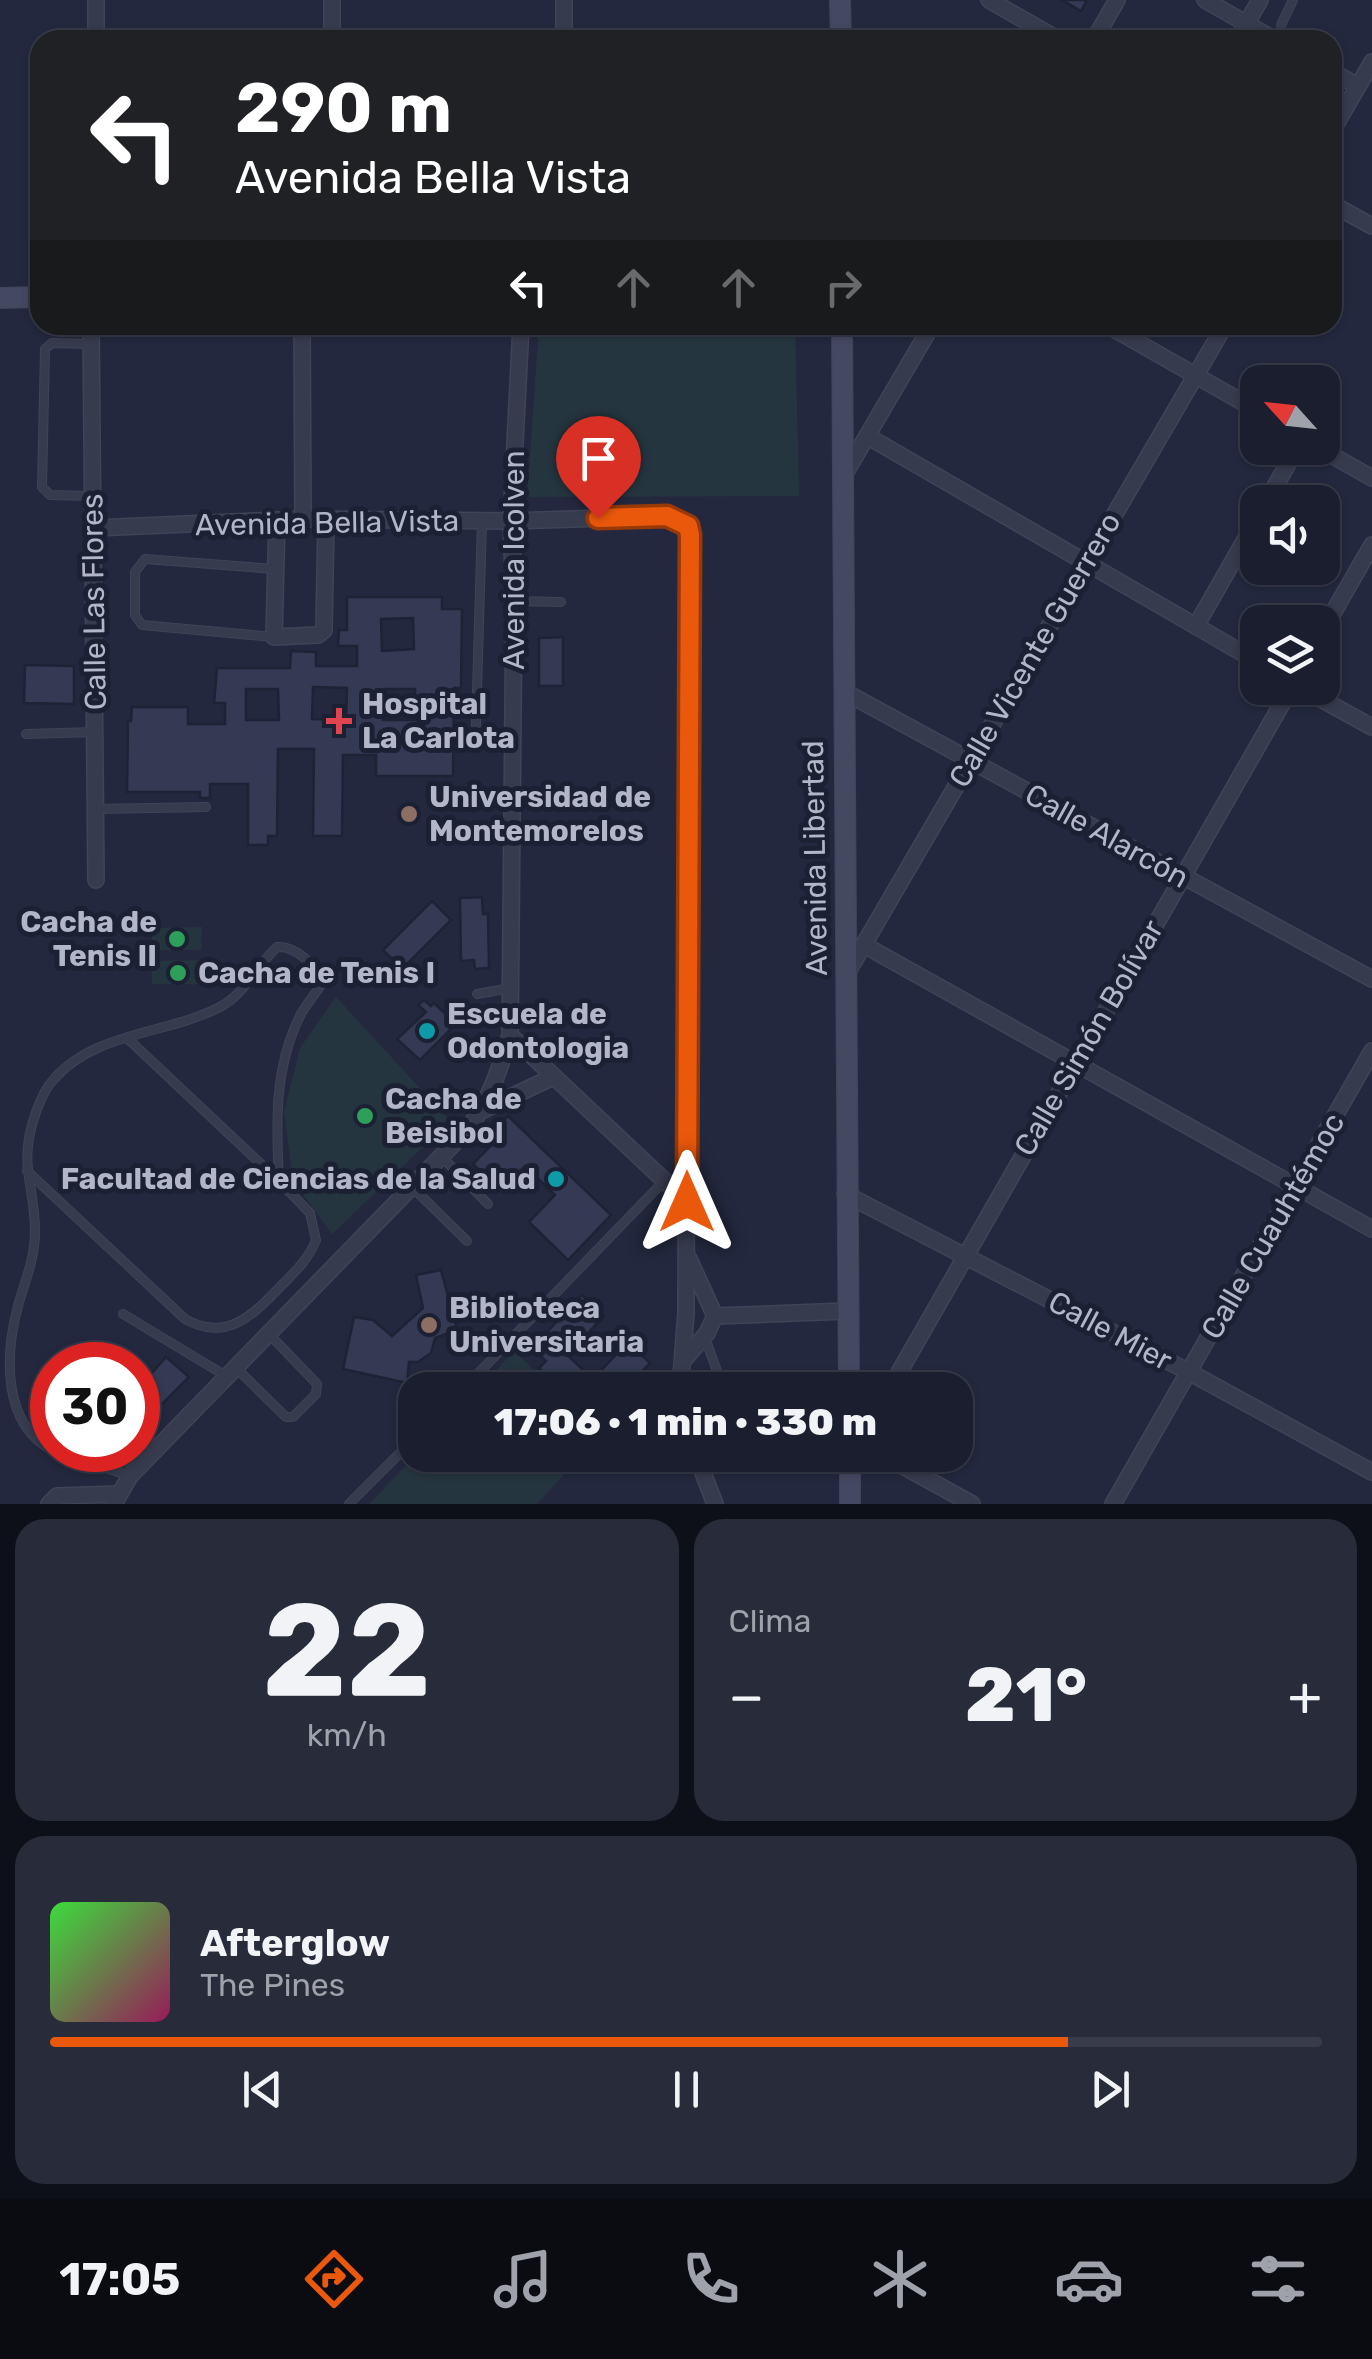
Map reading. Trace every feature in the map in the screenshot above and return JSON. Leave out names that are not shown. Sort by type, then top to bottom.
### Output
[{"type":"street","points":[[96,0],[96,30]]},
{"type":"street","points":[[332,0],[332,30]]},
{"type":"street","points":[[564,0],[564,30]]},
{"type":"street","points":[[840,0],[840,30]]},
{"type":"street","points":[[989,0],[1042,30]]},
{"type":"street","points":[[1100,30],[1116,0]]},
{"type":"street","points":[[1205,0],[1246,24],[1267,30]]},
{"type":"street","points":[[1243,30],[1260,0]]},
{"type":"street","points":[[1342,114],[1372,62]]},
{"type":"street","points":[[1342,77],[1358,86]]},
{"type":"street","points":[[1342,210],[1372,226]]},
{"type":"street","points":[[0,298],[30,297]]},
{"type":"street","name":"Calle Las Flores","points":[[92,335],[96,880]]},
{"type":"street","points":[[302,335],[303,519]]},
{"type":"street","name":"Avenida Icolven","points":[[484,1110],[510,1035],[514,601],[511,521],[520,335]]},
{"type":"street","name":"Avenida Libertad","points":[[842,335],[848,1372]]},
{"type":"street","points":[[843,478],[926,335]]},
{"type":"street","points":[[1126,335],[1240,399]]},
{"type":"street","name":"Calle Vicente Guerrero","points":[[846,975],[1219,335]]},
{"type":"street","points":[[867,436],[1240,652]]},
{"type":"street","points":[[1340,460],[1372,478]]},
{"type":"street","name":"Avenida Bella Vista","points":[[94,528],[303,519],[511,521],[667,516],[688,526],[687,1202]]},
{"type":"street","points":[[277,520],[274,636],[318,635],[324,630],[326,521]]},
{"type":"street","points":[[1338,605],[1372,545]]},
{"type":"street","points":[[1196,626],[1240,549]]},
{"type":"street","name":"Calle Alarcón","points":[[843,691],[1372,980]]},
{"type":"street","name":"Calle Simón Bolívar","points":[[899,1372],[1281,705]]},
{"type":"street","points":[[1332,705],[1372,727]]},
{"type":"street","points":[[864,946],[1372,1229]]},
{"type":"street","points":[[510,1035],[687,1202],[682,1372]]},
{"type":"street","name":"Calle Cuauhtémoc","points":[[1113,1504],[1372,1051]]},
{"type":"street","points":[[54,1500],[116,1499],[130,1476],[484,1110],[553,1078]]},
{"type":"street","name":"Calle Mier","points":[[845,1194],[1189,1372],[1372,1472]]},
{"type":"street","points":[[683,1361],[706,1335],[713,1309],[686,1250]]},
{"type":"street","points":[[686,1316],[713,1309],[847,1311]]},
{"type":"street","points":[[686,1316],[706,1335]]},
{"type":"street","points":[[703,1472],[716,1504]]},
{"type":"street","points":[[850,1504],[851,1472]]},
{"type":"street","points":[[914,1472],[972,1504]]},
{"type":"lane","points":[[1279,30],[1293,0]]},
{"type":"lane","points":[[92,344],[52,343],[45,350],[42,486],[50,495],[92,496]]},
{"type":"lane","points":[[476,726],[482,521]]},
{"type":"lane","points":[[274,636],[142,625],[135,615],[134,572],[145,559],[276,569]]},
{"type":"lane","points":[[514,601],[561,602]]},
{"type":"lane","points":[[26,734],[96,732]]},
{"type":"lane","points":[[96,809],[206,807]]},
{"type":"lane","points":[[30,1433],[18,1416],[11,1388],[17,1308],[31,1269],[35,1232],[26,1171],[28,1134],[39,1103],[52,1080],[71,1063],[126,1038],[226,1004],[277,946],[291,948],[306,958],[322,983],[298,1020],[282,1067],[275,1116],[279,1180]]},
{"type":"lane","points":[[477,994],[511,988]]},
{"type":"lane","points":[[26,1171],[185,1319],[211,1329],[230,1327],[252,1316],[311,1252],[316,1240],[310,1213],[126,1038]]},
{"type":"lane","points":[[441,1156],[488,1204]]},
{"type":"lane","points":[[479,1372],[665,1180]]},
{"type":"lane","points":[[412,1186],[467,1240]]},
{"type":"lane","points":[[123,1314],[231,1372],[286,1418],[293,1417],[316,1394],[317,1384],[269,1334]]},
{"type":"lane","points":[[706,1335],[717,1371]]},
{"type":"lane","points":[[350,1504],[398,1455]]},
{"type":"lane","points":[[118,1472],[130,1476]]},
{"type":"shaded area","points":[[538,335],[795,335],[799,496],[527,497]]},
{"type":"shaded area","name":"Cacha de Tenis II","points":[[202,927],[201,950],[152,950],[152,928]]},
{"type":"shaded area","name":"Cacha de Tenis I","points":[[205,960],[204,984],[152,984],[151,961]]},
{"type":"shaded area","name":"Cacha de Beisibol","points":[[336,997],[450,1121],[332,1234],[293,1180],[284,1112],[300,1048]]},
{"type":"shaded area","points":[[514,1351],[536,1372],[495,1372]]},
{"type":"shaded area","points":[[400,1472],[566,1472],[537,1504],[369,1504]]},
{"type":"building","points":[[1062,0],[1087,0],[1081,11]]},
{"type":"building","name":"Hospital La Carlota","points":[[347,597],[442,597],[442,609],[462,609],[461,688],[454,688],[453,776],[376,776],[376,755],[343,755],[342,836],[313,836],[314,749],[278,749],[277,836],[268,836],[268,845],[248,845],[248,784],[210,784],[210,798],[200,798],[200,792],[127,792],[128,721],[132,707],[188,707],[188,724],[225,724],[225,703],[214,703],[217,668],[290,668],[291,651],[316,652],[316,666],[357,666],[357,646],[338,646],[339,630],[347,630]],"holes":[[[413,618],[414,649],[382,651],[381,619]],[[313,687],[347,688],[346,720],[312,719]],[[246,689],[278,689],[279,720],[246,720]],[[384,689],[415,689],[415,720],[383,720]]]},
{"type":"building","points":[[563,637],[563,686],[539,686],[539,638]]},
{"type":"building","points":[[25,665],[74,666],[74,704],[24,703]]},
{"type":"building","points":[[482,897],[483,914],[488,914],[489,968],[475,969],[474,960],[461,961],[460,898]]},
{"type":"building","points":[[432,901],[451,920],[402,969],[383,950]]},
{"type":"building","name":"Escuela de Odontologia","points":[[424,1000],[431,1006],[434,1003],[456,1024],[420,1060],[397,1039],[426,1012],[418,1005]]},
{"type":"building","name":"Facultad de Ciencias de la Salud","points":[[508,1116],[611,1215],[568,1260],[529,1222],[555,1195],[525,1166],[501,1191],[473,1164],[502,1134],[496,1128]]},
{"type":"building","name":"Biblioteca Universitaria","points":[[441,1270],[457,1330],[435,1338],[431,1353],[418,1362],[409,1362],[408,1372],[398,1372],[398,1381],[343,1369],[354,1317],[373,1320],[392,1336],[423,1308],[416,1275]]},
{"type":"building","points":[[582,1295],[604,1316],[567,1355],[585,1372],[543,1372],[539,1368],[546,1361],[532,1348]]},
{"type":"building","points":[[628,1342],[650,1363],[641,1372],[600,1372]]},
{"type":"building","points":[[166,1357],[189,1377],[160,1406],[160,1364]]},
{"type":"place","name":"Hospital La Carlota","points":[[339,721]]},
{"type":"place","name":"Universidad de Montemorelos","points":[[409,814]]},
{"type":"place","name":"Cacha de Tenis II","points":[[177,939]]},
{"type":"place","name":"Cacha de Tenis I","points":[[178,973]]},
{"type":"place","name":"Escuela de Odontologia","points":[[427,1031]]},
{"type":"place","name":"Cacha de Beisibol","points":[[365,1116]]},
{"type":"place","name":"Facultad de Ciencias de la Salud","points":[[556,1179]]},
{"type":"place","name":"Biblioteca Universitaria","points":[[429,1325]]},
{"type":"route","points":[[598,518],[667,516],[688,526],[690,535],[687,1202]]}]
